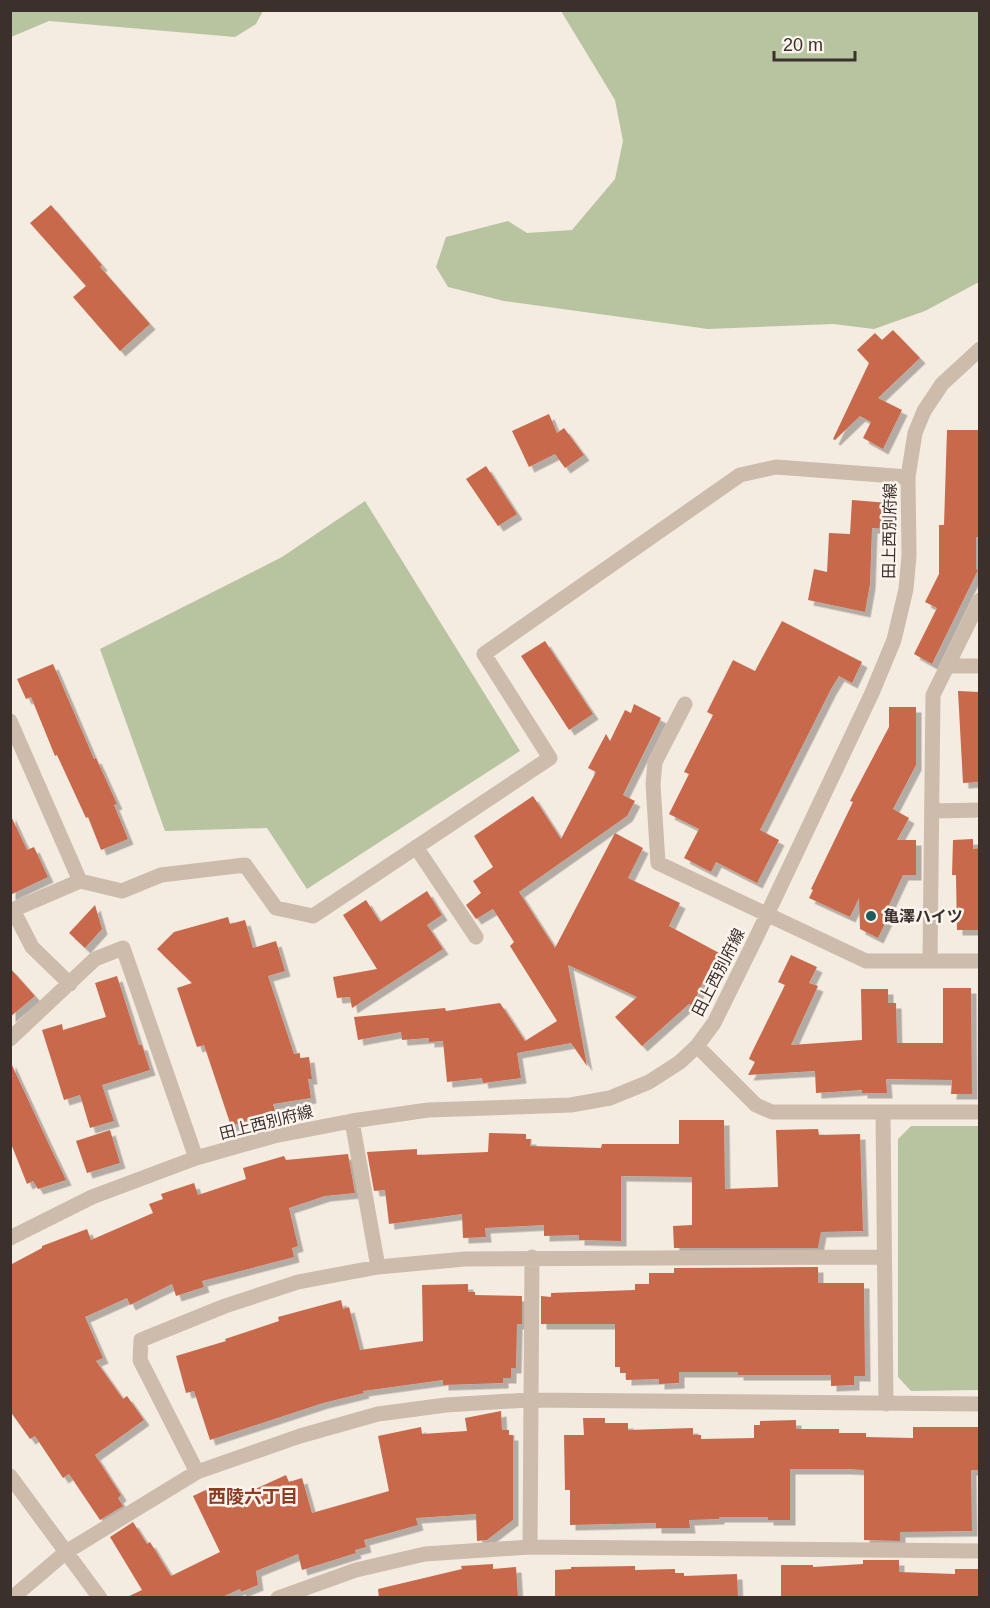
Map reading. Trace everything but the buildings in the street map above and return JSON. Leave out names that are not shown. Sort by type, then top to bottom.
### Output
[{"type":"street","name":"田上西別府線","points":[[10,1238],[92,1197],[196,1158],[274,1136],[352,1121],[428,1110],[571,1105],[610,1098],[649,1082],[680,1062],[698,1046],[714,1023],[767,914],[867,704],[894,640],[906,589],[909,556],[908,477],[915,433],[924,411],[942,384],[980,349]]},
{"type":"street","points":[[70,984],[32,947],[12,911],[80,880],[122,891],[160,875],[245,865],[276,908],[313,916],[550,758],[484,654],[740,475],[776,467],[908,477]]},
{"type":"street","points":[[930,961],[933,695],[980,600]]},
{"type":"street","points":[[948,666],[980,666]]},
{"type":"street","points":[[685,704],[655,762],[653,784],[657,863],[866,961],[980,961]]},
{"type":"street","points":[[10,721],[80,880]]},
{"type":"street","points":[[932,811],[980,810]]},
{"type":"street","points":[[416,847],[476,937]]},
{"type":"street","points":[[10,1039],[95,960],[123,948],[196,1158]]},
{"type":"street","points":[[698,1046],[756,1106],[772,1112],[980,1112]]},
{"type":"street","points":[[883,1112],[886,1404]]},
{"type":"street","points":[[352,1121],[378,1267]]},
{"type":"street","points":[[530,1547],[532,1257]]},
{"type":"street","points":[[197,1472],[140,1360],[141,1340],[225,1306],[298,1282],[378,1267],[465,1259],[884,1257]]},
{"type":"street","points":[[12,1598],[66,1552],[197,1472],[300,1436],[378,1414],[446,1405],[531,1401],[980,1404]]},
{"type":"street","points":[[10,1476],[100,1598]]},
{"type":"street","points":[[278,1598],[356,1570],[425,1554],[530,1547],[980,1551]]},
{"type":"green space","points":[[11,10],[263,11],[256,24],[235,37],[49,21],[11,37]]},
{"type":"green space","points":[[561,11],[979,11],[979,282],[925,311],[874,329],[833,324],[708,329],[504,301],[448,287],[436,267],[446,237],[508,221],[527,233],[572,230],[615,179],[623,141],[615,100]]},
{"type":"green space","points":[[365,501],[520,751],[307,889],[267,828],[165,831],[100,649],[282,557]]},
{"type":"green space","points":[[911,1126],[979,1126],[979,1390],[911,1391],[898,1377],[898,1139]]},
{"type":"place","name":"亀澤ハイツ","points":[[871,916]]},
{"type":"district","name":"西陵六丁目","points":[[253,1497]]}]
